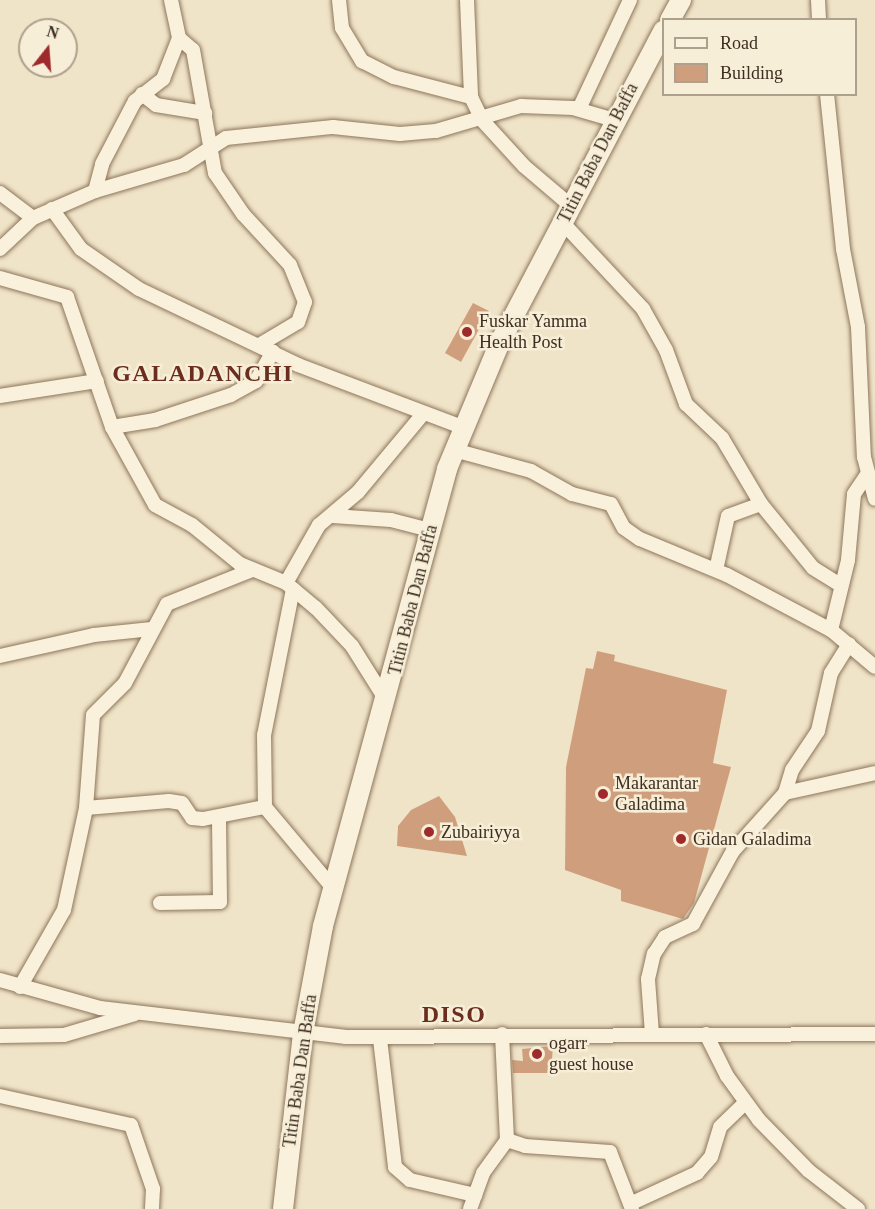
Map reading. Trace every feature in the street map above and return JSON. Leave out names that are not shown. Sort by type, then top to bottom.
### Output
[{"type":"main road","points":[[671,18],[681,0]]},
{"type":"main road","name":"Titin Baba Dan Baffa","points":[[283,1209],[303,1033],[333,888],[386,702],[430,530],[454,450],[462,426],[567,214],[662,32]]},
{"type":"street","points":[[95,191],[111,146],[142,94],[163,79],[179,38],[171,0]]},
{"type":"street","points":[[339,0],[342,28],[362,61],[394,77],[471,97]]},
{"type":"street","points":[[467,0],[471,97],[496,139],[567,214],[643,309],[666,350],[686,404],[722,438],[762,504],[813,568],[839,584]]},
{"type":"street","points":[[579,110],[630,0]]},
{"type":"street","points":[[818,0],[819,18]]},
{"type":"street","points":[[179,38],[193,50],[210,147],[219,182],[290,265],[305,302],[298,322],[261,344]]},
{"type":"street","points":[[142,94],[156,105],[205,113]]},
{"type":"street","points":[[827,96],[843,249],[858,327],[868,473],[875,499]]},
{"type":"street","points":[[0,249],[33,218],[95,191],[184,165],[226,138],[312,128],[436,131],[521,106],[579,110],[614,120]]},
{"type":"street","points":[[0,193],[33,218]]},
{"type":"street","points":[[52,209],[81,249],[139,289],[273,351],[423,414],[462,426]]},
{"type":"street","points":[[0,278],[67,297],[112,427],[155,505],[192,525],[252,570],[289,586],[352,646],[386,702]]},
{"type":"street","points":[[112,427],[155,420],[231,395],[256,381],[273,351]]},
{"type":"street","points":[[0,396],[97,381]]},
{"type":"street","points":[[333,888],[265,807],[264,735],[289,586],[319,525],[333,516],[401,446],[423,414]]},
{"type":"street","points":[[454,450],[531,471],[572,494],[603,500],[615,507],[631,534],[669,554],[716,570],[831,630],[875,667]]},
{"type":"street","points":[[831,630],[839,584],[848,560],[854,494],[868,473]]},
{"type":"street","points":[[716,570],[728,516],[762,504]]},
{"type":"street","points":[[333,516],[391,520],[430,530]]},
{"type":"street","points":[[20,987],[59,922],[86,808],[93,715],[125,683],[152,629],[172,601],[252,570]]},
{"type":"street","points":[[0,656],[94,635],[152,629]]},
{"type":"street","points":[[652,1034],[648,979],[658,945],[693,924],[733,851],[784,793],[796,763],[818,731],[831,673],[849,644]]},
{"type":"street","points":[[784,793],[875,774]]},
{"type":"street","points":[[86,808],[169,801],[182,803],[192,818],[219,818],[265,807]]},
{"type":"street","points":[[160,903],[220,902],[219,818]]},
{"type":"street","points":[[0,980],[20,987],[138,1013],[303,1033],[380,1039],[502,1034],[875,1034]]},
{"type":"street","points":[[0,1036],[64,1035],[138,1013]]},
{"type":"street","points":[[470,1209],[486,1168],[507,1140],[502,1034]]},
{"type":"street","points":[[706,1034],[745,1103],[788,1152],[858,1209]]},
{"type":"street","points":[[380,1039],[395,1167],[410,1180],[475,1195]]},
{"type":"street","points":[[0,1096],[131,1125],[153,1189],[152,1209]]},
{"type":"street","points":[[507,1140],[525,1146],[612,1153],[621,1185],[632,1206],[697,1173],[711,1157],[720,1127],[745,1103]]},
{"type":"building","name":"Fuskar Yamma Health Post","points":[[473,303],[489,311],[461,362],[445,353]]},
{"type":"building","name":"Makarantar Galadima","points":[[597,651],[615,655],[614,661],[727,690],[713,763],[731,767],[694,903],[683,919],[621,901],[621,890],[565,870],[566,767],[586,668],[593,669]]},
{"type":"building","name":"Zubairiyya","points":[[439,796],[455,817],[467,856],[397,846],[398,826],[411,810]]},
{"type":"building","name":"ogarr guest house","points":[[553,1046],[551,1073],[513,1073],[512,1060],[523,1061],[522,1049]]},
{"type":"place","name":"Fuskar Yamma Health Post","points":[[467,332]]},
{"type":"place","name":"Makarantar Galadima","points":[[603,794]]},
{"type":"place","name":"Zubairiyya","points":[[429,832]]},
{"type":"place","name":"Gidan Galadima","points":[[681,839]]},
{"type":"place","name":"ogarr guest house","points":[[537,1054]]},
{"type":"district","name":"GALADANCHI","points":[[203,374]]},
{"type":"district","name":"DISO","points":[[454,1015]]}]
